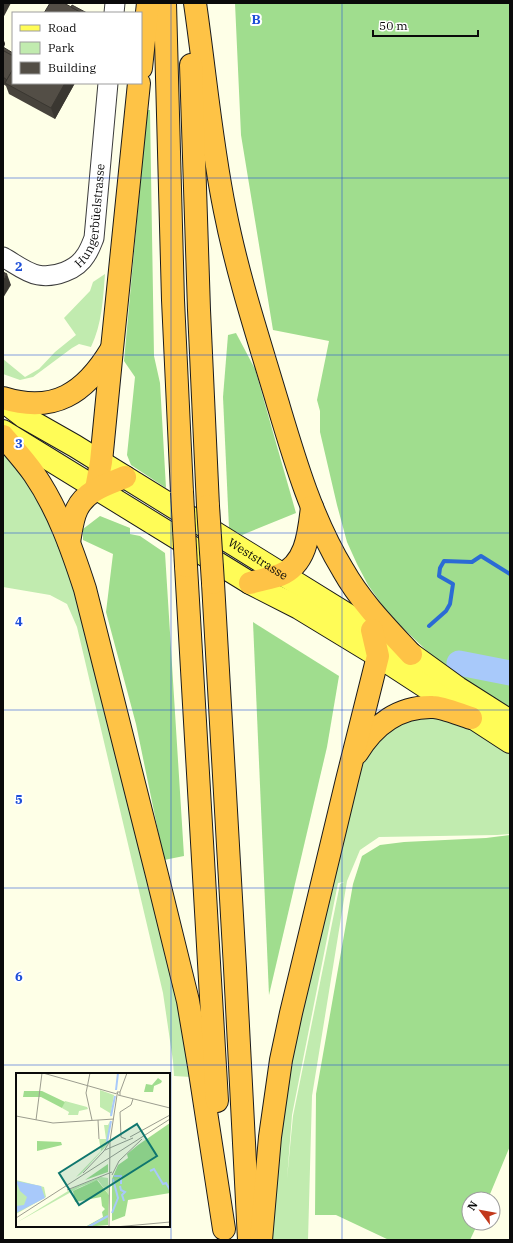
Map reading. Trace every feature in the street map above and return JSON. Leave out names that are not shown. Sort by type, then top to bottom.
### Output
[{"type":"highway","points":[[142,59],[148,3]]},
{"type":"highway","points":[[165,3],[173,293],[182,492],[214,1033],[224,1235]]},
{"type":"highway","points":[[190,3],[193,155],[208,506],[249,1240]]},
{"type":"highway","points":[[195,3],[216,163],[232,242],[254,326],[287,435],[312,507],[334,554],[352,584],[372,612],[411,654]]},
{"type":"highway","points":[[96,489],[101,462],[140,84]]},
{"type":"highway","points":[[3,400],[31,403],[48,402],[64,397],[77,390],[96,373],[112,349]]},
{"type":"highway","points":[[3,436],[24,462],[53,506],[69,542],[85,589],[188,1001],[224,1235]]},
{"type":"highway","points":[[69,542],[76,509],[85,497],[96,489],[125,477]]},
{"type":"highway","points":[[250,583],[281,574],[299,560],[307,542],[312,507]]},
{"type":"highway","points":[[261,1240],[269,1144],[281,1060],[346,780],[378,656],[372,630]]},
{"type":"highway","points":[[346,780],[352,764],[363,743],[373,730],[392,717],[412,709],[434,707],[471,718]]},
{"type":"main road","name":"Weststrasse","points":[[3,400],[24,417],[101,462],[411,654],[458,688],[510,721]]},
{"type":"main road","name":"Weststrasse","points":[[3,431],[250,583],[299,608],[378,656],[428,687],[471,718],[510,742]]},
{"type":"street","name":"Hungerbüelstrasse","points":[[3,256],[24,270],[37,275],[53,276],[73,269],[86,256],[94,238],[108,84]]},
{"type":"green space","points":[[235,3],[510,3],[510,710],[458,676],[427,651],[403,628],[383,606],[368,585],[347,542],[320,432],[320,411],[317,400],[329,341],[273,330],[241,135]]},
{"type":"green space","points":[[147,110],[150,110],[154,356],[160,383],[166,488],[131,465],[127,455],[135,377],[124,361]]},
{"type":"green space","points":[[105,274],[100,320],[91,347],[79,344],[33,377],[20,380],[3,374],[3,359],[25,377],[39,369],[55,352],[76,335],[64,318],[90,291],[93,282]]},
{"type":"green space","points":[[236,333],[255,369],[296,513],[242,535],[229,528],[223,397],[228,335]]},
{"type":"green space","points":[[3,450],[33,489],[54,528],[76,585],[178,1000],[191,1077],[174,1076],[163,993],[77,627],[67,604],[50,595],[3,587]]},
{"type":"green space","points":[[100,516],[130,528],[130,534],[140,536],[165,553],[184,856],[164,860],[136,724],[106,612],[113,554],[83,540],[83,529]]},
{"type":"green space","points":[[253,622],[339,676],[327,747],[269,995]]},
{"type":"green space","points":[[413,714],[443,714],[465,725],[510,753],[510,834],[379,837],[360,850],[347,881],[312,1096],[308,1240],[272,1240],[273,1187],[284,1090],[352,791],[362,760],[381,733]],"holes":[[[344,882],[340,884],[293,1116],[287,1179],[292,1115],[338,883]]]},
{"type":"green space","points":[[510,835],[510,1146],[491,1191],[461,1191],[461,1231],[474,1231],[470,1240],[389,1240],[336,1215],[315,1215],[316,1094],[353,884],[362,856],[380,845],[404,842],[486,838]]},
{"type":"building","points":[[50,3],[64,3],[80,12],[45,12]]},
{"type":"building","points":[[72,5],[85,12],[80,12],[71,7]]},
{"type":"building","points":[[3,47],[12,52],[12,55],[4,51],[3,53]]},
{"type":"building","points":[[4,51],[12,55],[12,71],[7,80],[3,77]]},
{"type":"building","points":[[12,71],[12,84],[64,84],[51,108],[5,83]]},
{"type":"building","points":[[3,272],[7,274],[3,281]]},
{"type":"waterway","points":[[429,626],[446,611],[450,604],[453,584],[439,576],[440,568],[444,561],[472,562],[481,556],[510,574]]},
{"type":"waterway","points":[[459,663],[510,673]]}]
